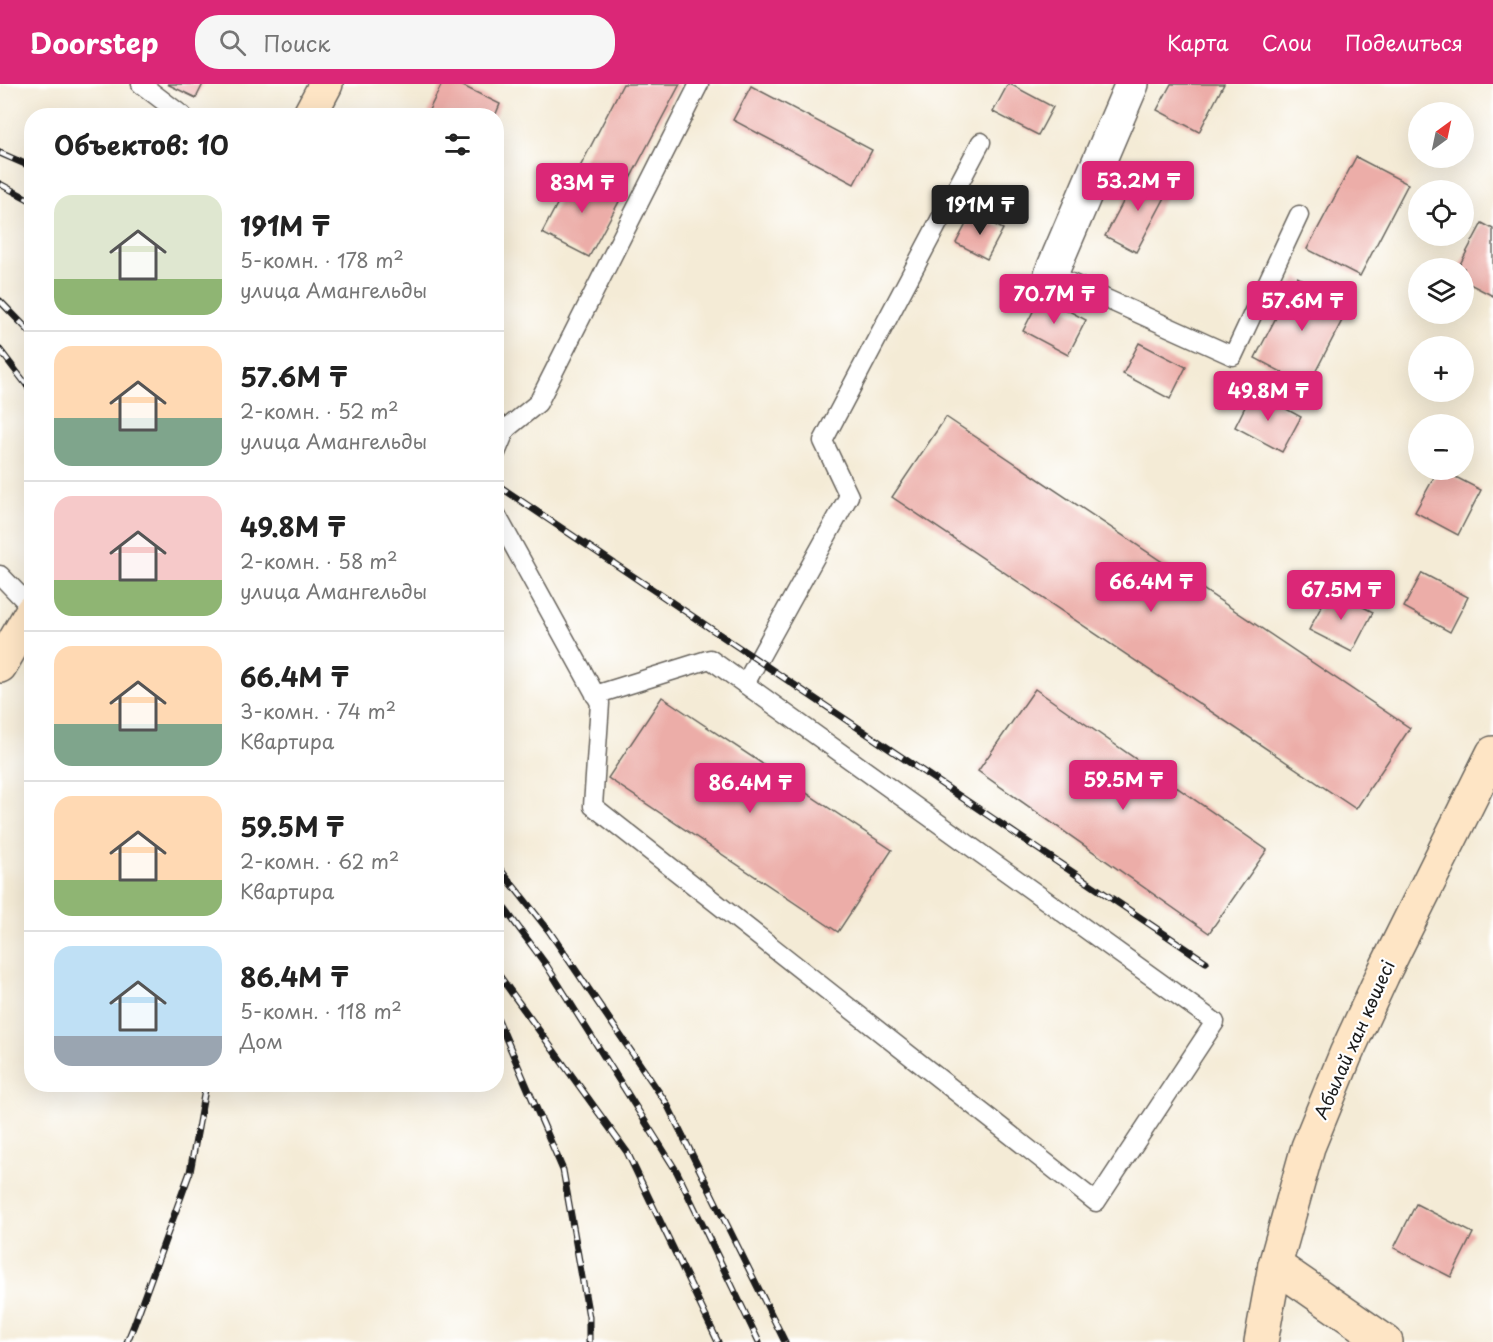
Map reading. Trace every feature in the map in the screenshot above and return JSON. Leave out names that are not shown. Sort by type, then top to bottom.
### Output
[{"type":"main road","points":[[313,108],[326,84]]},
{"type":"main road","points":[[0,666],[24,623]]},
{"type":"main road","name":"Абылай хан көшесі","points":[[1261,1342],[1275,1265],[1308,1147],[1346,1054],[1382,976],[1493,753]]},
{"type":"main road","points":[[1275,1265],[1386,1342]]},
{"type":"street","points":[[1051,274],[1132,84]]},
{"type":"lane","points":[[141,84],[172,108]]},
{"type":"lane","points":[[504,424],[538,403],[699,84]]},
{"type":"lane","points":[[745,684],[849,496],[823,441],[981,142]]},
{"type":"lane","points":[[1051,274],[1233,356],[1299,215]]},
{"type":"lane","points":[[504,529],[595,695],[600,703],[593,806],[1096,1202],[1215,1022],[710,659],[595,695]]},
{"type":"lane","points":[[0,575],[24,600]]},
{"type":"building","points":[[167,84],[203,84],[196,98]]},
{"type":"building","points":[[442,84],[459,84],[500,104],[498,108],[430,108]]},
{"type":"building","points":[[623,84],[680,84],[624,190],[580,167]]},
{"type":"building","points":[[1008,84],[1053,107],[1038,135],[993,112]]},
{"type":"building","points":[[1171,84],[1224,84],[1199,132],[1157,110]]},
{"type":"building","points":[[751,86],[872,150],[854,184],[733,120]]},
{"type":"building","points":[[1356,157],[1408,184],[1360,276],[1307,249]]},
{"type":"building","points":[[574,172],[622,196],[589,257],[542,233]]},
{"type":"building","points":[[1139,172],[1170,188],[1136,252],[1105,236]]},
{"type":"building","points":[[972,213],[1003,229],[987,259],[956,243]]},
{"type":"building","points":[[1482,223],[1493,229],[1493,296],[1474,286],[1474,258],[1463,258],[1470,246],[1474,246],[1474,238]]},
{"type":"building","points":[[1297,277],[1350,305],[1308,386],[1255,358]]},
{"type":"building","points":[[1041,296],[1086,320],[1068,355],[1023,331]]},
{"type":"building","points":[[1139,343],[1186,367],[1170,399],[1123,374]]},
{"type":"building","points":[[1253,391],[1301,417],[1282,452],[1235,427]]},
{"type":"building","points":[[946,417],[1410,728],[1356,809],[892,497]]},
{"type":"building","points":[[1433,480],[1462,480],[1481,490],[1458,535],[1415,512]]},
{"type":"building","points":[[1422,573],[1468,597],[1450,632],[1404,607]]},
{"type":"building","points":[[1330,590],[1373,612],[1352,652],[1309,630]]},
{"type":"building","points":[[1035,689],[1267,850],[1209,933],[978,771]]},
{"type":"building","points":[[662,697],[892,850],[838,932],[608,778]]},
{"type":"building","points":[[1416,1204],[1473,1233],[1451,1277],[1394,1248]]},
{"type":"railway","points":[[0,153],[24,164]]},
{"type":"railway","points":[[0,184],[24,197]]},
{"type":"railway","points":[[0,301],[24,326]]},
{"type":"railway","points":[[0,350],[24,382]]},
{"type":"railway","points":[[504,489],[1206,962]]},
{"type":"railway","points":[[504,874],[549,931],[667,1104],[785,1342]]},
{"type":"railway","points":[[504,908],[547,966],[677,1172],[759,1342]]},
{"type":"railway","points":[[504,982],[627,1152],[718,1342]]},
{"type":"railway","points":[[504,1034],[563,1170],[589,1317],[589,1342]]},
{"type":"railway","points":[[127,1342],[190,1172],[205,1092]]}]
